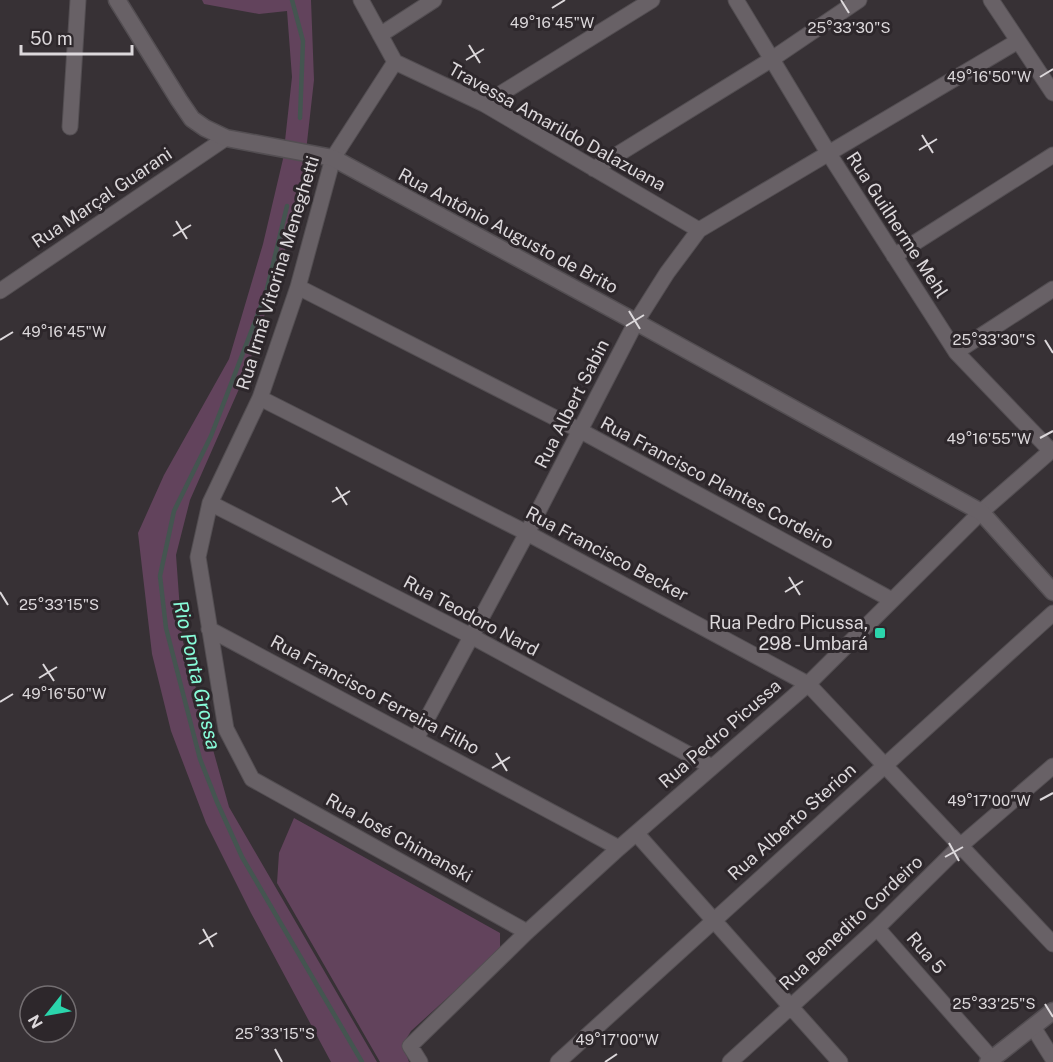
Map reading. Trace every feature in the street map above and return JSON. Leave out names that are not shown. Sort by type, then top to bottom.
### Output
[{"type":"street","points":[[70,127],[78,0]]},
{"type":"street","name":"Rua Antônio Augusto de Brito","points":[[117,0],[192,119],[226,138],[333,158],[636,322],[981,512],[1053,592]]},
{"type":"street","points":[[361,0],[395,62]]},
{"type":"street","points":[[380,35],[434,0]]},
{"type":"street","points":[[484,104],[651,0]]},
{"type":"street","name":"Rua Guilherme Mehl","points":[[736,0],[829,154],[956,352],[1052,450]]},
{"type":"street","points":[[594,169],[772,59],[859,0]]},
{"type":"street","points":[[992,0],[1053,93]]},
{"type":"street","name":"Rua Albert Sabin","points":[[416,739],[581,431],[636,322],[667,273],[699,230],[1018,41]]},
{"type":"street","name":"Travessa Amarildo Dalazuana","points":[[395,62],[484,104],[699,230]]},
{"type":"street","name":"Rua Irmã Vitorina Meneghetti","points":[[252,779],[226,729],[198,557],[210,503],[260,398],[298,287],[333,158],[395,62]]},
{"type":"street","name":"Rua Marçal Guarani","points":[[0,291],[226,138]]},
{"type":"street","points":[[894,256],[1053,155]]},
{"type":"street","name":"Rua Francisco Plantes Cordeiro","points":[[298,287],[581,431],[892,600]]},
{"type":"street","points":[[956,352],[1053,289]]},
{"type":"street","name":"Rua Francisco Becker","points":[[260,398],[527,532],[808,684],[1053,944]]},
{"type":"street","name":"Rua Pedro Picussa","points":[[420,1062],[410,1047],[527,932],[619,848],[808,684],[981,512],[1052,450]]},
{"type":"street","name":"Rua Teodoro Nard","points":[[210,503],[471,636],[712,767]]},
{"type":"street","name":"Rua Alberto Sterion","points":[[558,1062],[1053,613]]},
{"type":"street","name":"Rua Francisco Ferreira Filho","points":[[209,629],[619,848]]},
{"type":"street","name":"Rua Benedito Cordeiro","points":[[730,1062],[877,928],[960,846],[1052,770]]},
{"type":"street","name":"Rua José Chimanski","points":[[252,779],[527,932]]},
{"type":"street","points":[[636,833],[840,1062]]},
{"type":"street","name":"Rua 5","points":[[877,928],[990,1060]]},
{"type":"street","points":[[990,1060],[1053,1011]]},
{"type":"street","points":[[1033,1027],[1053,1059]]},
{"type":"shaded area","points":[[202,0],[311,0],[314,80],[304,169],[285,251],[246,373],[190,500],[176,555],[182,638],[229,807],[377,1062],[331,1062],[251,913],[206,823],[171,731],[152,654],[138,533],[164,475],[229,359],[263,244],[283,159],[292,77],[287,11],[259,14],[204,4]]},
{"type":"shaded area","points":[[294,818],[500,933],[500,950],[411,1031],[403,1044],[409,1062],[380,1062],[277,883],[279,853]]},
{"type":"waterway","name":"Rio Ponta Grossa","points":[[292,0],[303,41],[300,118]]},
{"type":"waterway","name":"Rio Ponta Grossa","points":[[287,206],[266,293],[211,436],[174,511],[160,576],[166,628],[200,759],[217,802],[242,857],[362,1062]]},
{"type":"place","name":"Rua Pedro Picussa, 298 - Umbará","points":[[880,633]]}]
